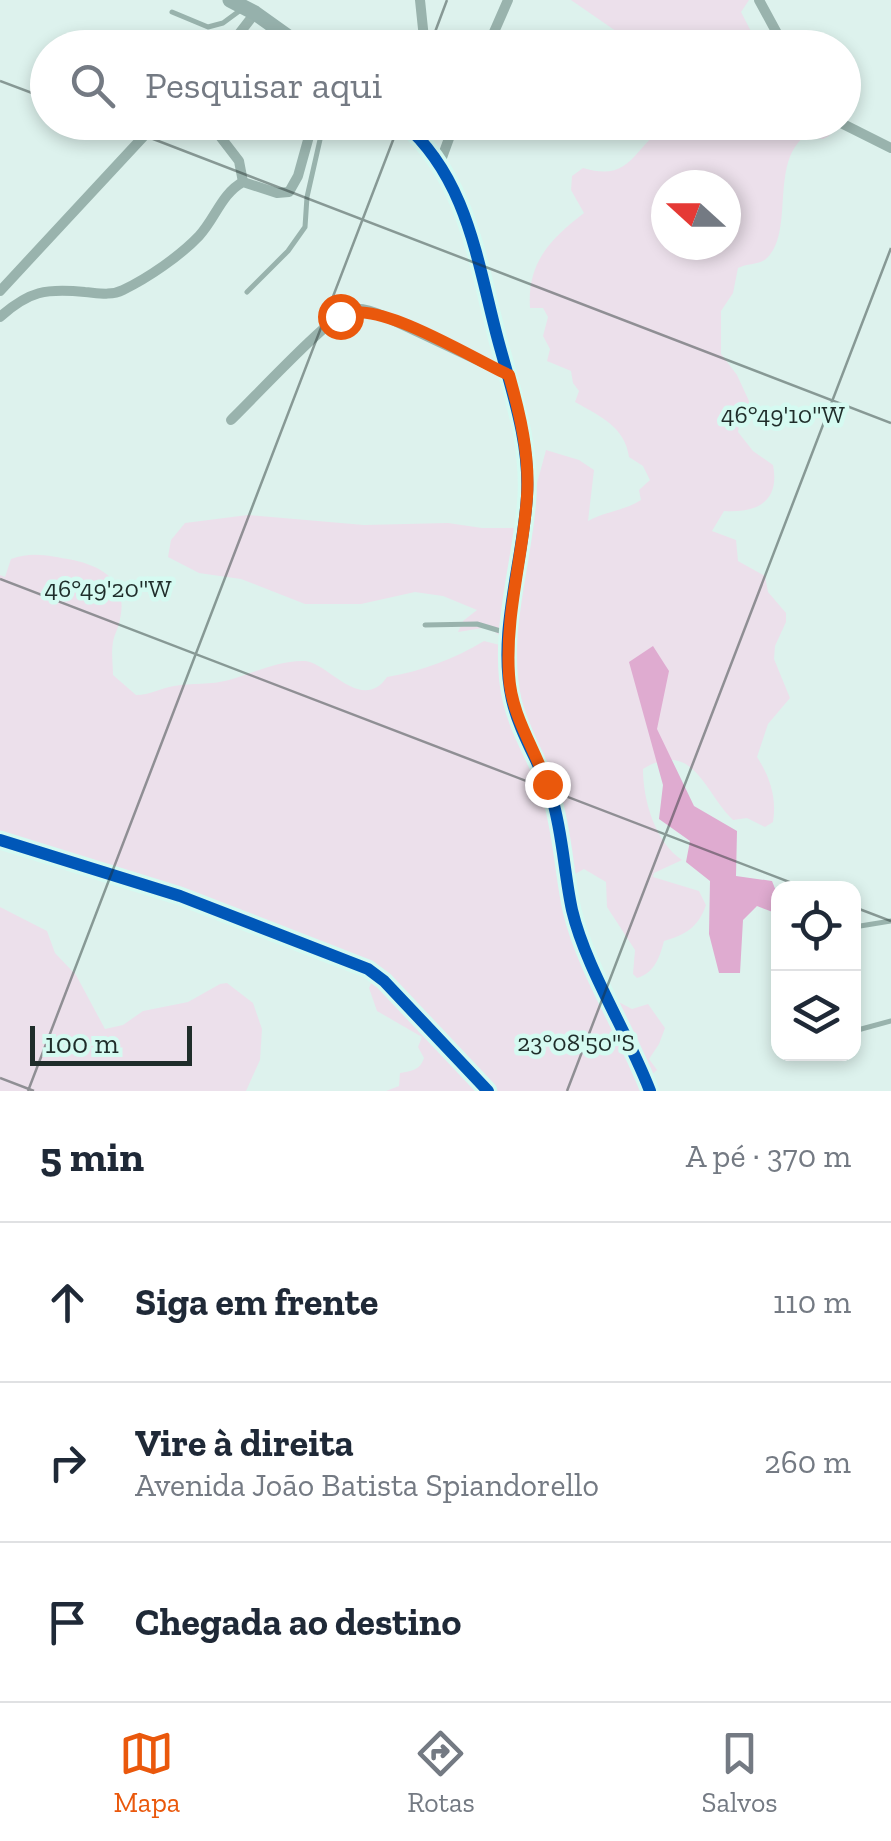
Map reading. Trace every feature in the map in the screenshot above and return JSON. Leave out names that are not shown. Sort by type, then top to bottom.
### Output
[{"type":"street","points":[[420,0],[423,30]]},
{"type":"street","points":[[495,30],[508,0]]},
{"type":"street","points":[[759,0],[775,30]]},
{"type":"street","points":[[243,7],[277,30]]},
{"type":"street","points":[[861,133],[891,148]]},
{"type":"street","points":[[0,291],[141,140]]},
{"type":"street","points":[[223,140],[239,161],[243,182]]},
{"type":"street","points":[[243,182],[277,193],[288,192],[298,176],[308,140]]},
{"type":"street","points":[[421,140],[440,162],[475,244],[523,437],[527,494],[510,634],[512,699],[558,816],[572,908],[650,1091]]},
{"type":"street","points":[[426,140],[426,145]]},
{"type":"street","points":[[440,162],[449,140]]},
{"type":"street","points":[[0,317],[36,292],[122,291],[197,238],[230,192],[243,182]]},
{"type":"street","points":[[231,420],[328,326],[350,310],[369,310],[509,375]]},
{"type":"street","points":[[0,840],[180,896],[368,969],[488,1091]]},
{"type":"lane","points":[[172,12],[208,27],[223,23],[243,7]]},
{"type":"lane","points":[[247,292],[288,251],[304,227],[320,140]]},
{"type":"lane","points":[[426,625],[477,624],[510,634]]},
{"type":"lane","points":[[861,925],[891,921]]},
{"type":"lane","points":[[861,1029],[891,1020]]},
{"type":"shaded area","points":[[571,0],[749,0],[741,12],[750,30],[614,30]]},
{"type":"shaded area","points":[[649,140],[801,140],[788,162],[776,245],[765,260],[738,268],[733,293],[721,311],[721,354],[749,401],[738,432],[753,451],[773,465],[770,496],[747,510],[724,511],[712,531],[736,540],[738,561],[765,576],[768,592],[786,613],[774,659],[790,698],[768,724],[757,757],[771,788],[773,822],[765,827],[747,818],[733,820],[686,764],[660,761],[643,769],[652,819],[665,843],[682,860],[653,877],[699,891],[706,905],[691,929],[664,941],[652,968],[637,978],[633,974],[635,950],[607,907],[606,882],[584,869],[575,874],[569,909],[609,997],[632,1009],[648,1004],[665,1028],[649,1059],[657,1070],[645,1081],[643,1091],[386,1091],[399,1086],[400,1073],[412,1071],[424,1058],[418,1047],[422,1037],[377,1011],[369,988],[376,973],[292,940],[250,931],[196,899],[155,896],[123,881],[14,851],[0,843],[0,575],[5,577],[11,559],[34,555],[85,563],[112,579],[122,606],[112,646],[113,675],[136,695],[174,686],[222,682],[295,661],[314,663],[345,683],[367,690],[387,677],[437,664],[484,641],[504,646],[502,638],[489,627],[458,632],[463,621],[477,610],[443,596],[415,592],[361,604],[305,604],[241,579],[199,573],[168,557],[171,540],[185,523],[248,515],[364,525],[448,523],[518,528],[529,513],[546,450],[579,460],[594,470],[588,521],[641,500],[639,490],[650,480],[643,466],[629,457],[617,430],[575,402],[579,391],[571,371],[547,361],[550,349],[543,336],[548,317],[543,308],[530,308],[532,278],[543,253],[584,213],[571,190],[572,176],[583,168],[600,171],[624,166]]},
{"type":"shaded area","points":[[653,646],[669,671],[657,729],[694,806],[737,831],[736,876],[772,881],[771,911],[757,906],[743,920],[740,973],[719,973],[709,934],[710,881],[686,862],[690,841],[659,819],[663,785],[629,662]]},
{"type":"shaded area","points":[[0,907],[47,931],[55,953],[76,975],[105,1029],[123,1025],[143,1011],[188,1002],[227,983],[253,1003],[262,1029],[260,1060],[246,1091],[0,1091]]},
{"type":"cycle path","points":[[420,140],[442,169],[467,223],[523,437],[527,496],[507,649],[512,700],[552,798],[578,932],[650,1091]]},
{"type":"cycle path","points":[[0,840],[180,896],[368,969],[488,1091]]},
{"type":"route","points":[[340,316],[350,310],[369,310],[509,375],[527,466],[525,520],[511,614],[509,676],[517,717],[547,784]]}]
